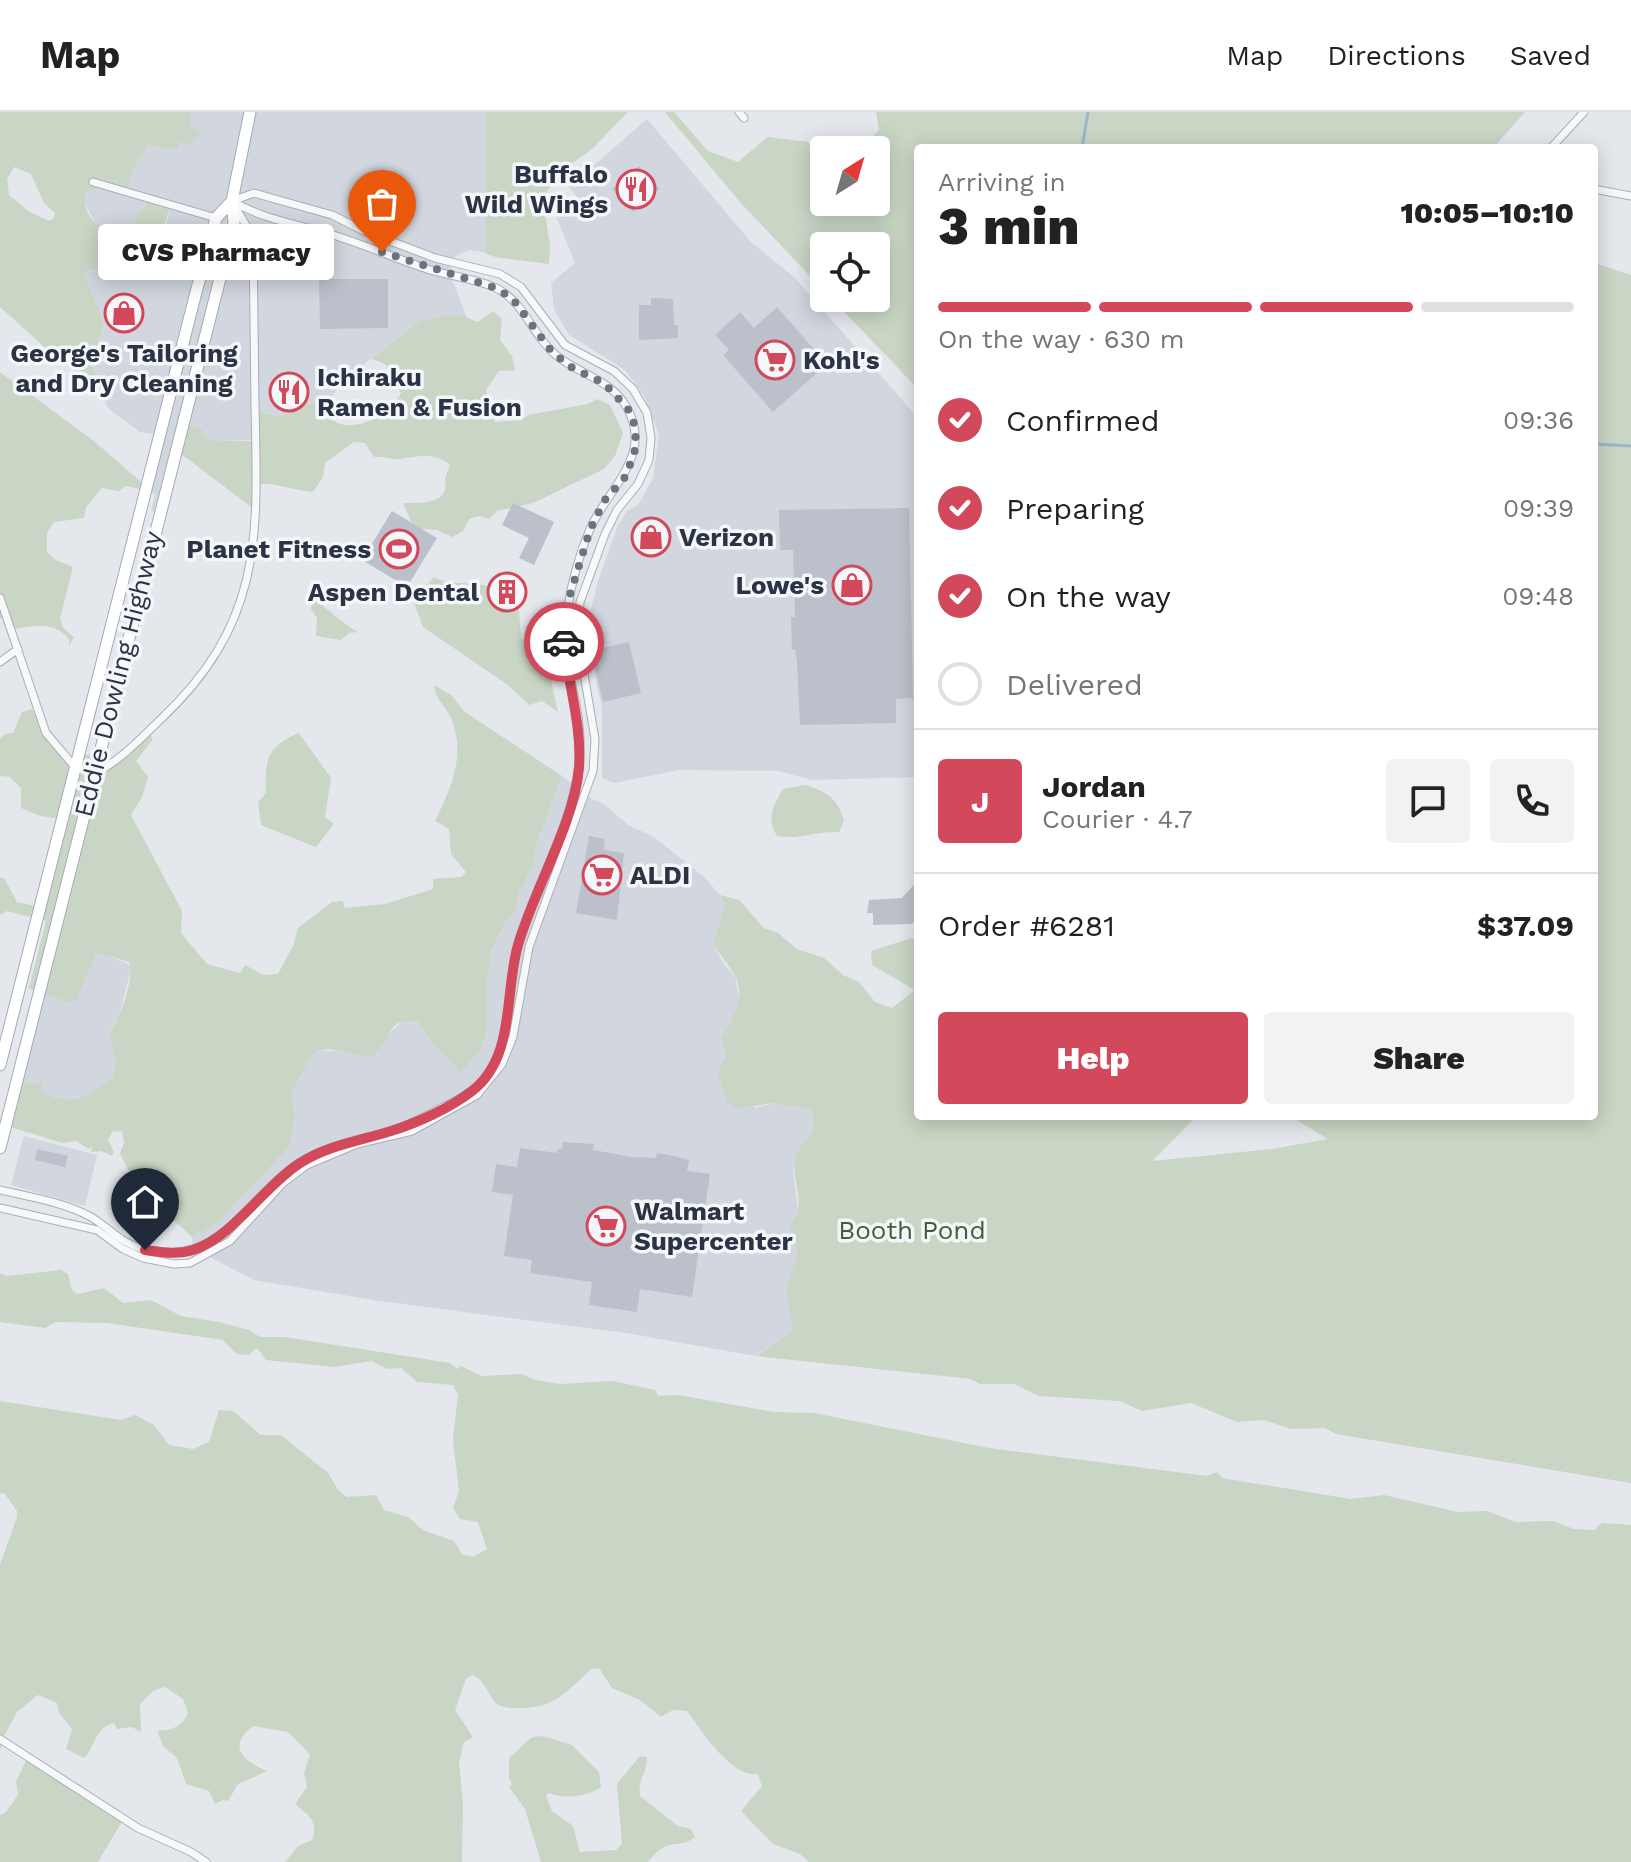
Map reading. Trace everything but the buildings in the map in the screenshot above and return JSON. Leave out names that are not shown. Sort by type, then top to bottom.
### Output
[{"type":"main road","name":"Eddie Dowling Highway","points":[[0,1148],[234,223],[232,201],[250,112]]},
{"type":"main road","name":"Eddie Dowling Highway","points":[[0,1065],[216,218],[232,201]]},
{"type":"main road","points":[[227,250],[253,248]]},
{"type":"street","points":[[1555,144],[1584,112]]},
{"type":"street","points":[[93,182],[216,218]]},
{"type":"street","points":[[1598,190],[1631,196]]},
{"type":"street","points":[[0,1208],[97,1230],[123,1249],[143,1258],[174,1264],[190,1263],[230,1241],[283,1183],[307,1165],[357,1144],[412,1131],[468,1102],[488,1085],[502,1064],[513,1037],[529,947],[593,771],[595,739],[577,633],[580,602],[605,534],[617,510],[638,484],[649,460],[651,438],[647,413],[633,389],[614,371],[565,345],[521,287],[500,274],[435,258],[364,231],[332,215],[254,193],[232,201]]},
{"type":"street","points":[[0,598],[46,733],[75,767],[95,773],[111,765],[156,724],[206,670],[229,631],[244,596],[252,564],[257,513],[253,237],[232,201]]},
{"type":"street","points":[[0,1190],[74,1210],[145,1250],[173,1253],[191,1250],[223,1233],[277,1179],[316,1153],[411,1124],[474,1090],[496,1061],[505,1034],[518,945],[562,829],[579,772],[576,704],[566,665],[563,632],[569,598],[590,530],[604,501],[626,476],[636,447],[635,426],[619,395],[604,383],[574,369],[552,352],[512,298],[493,287],[431,270],[333,235],[252,214],[232,201]]},
{"type":"street","points":[[0,662],[18,649]]},
{"type":"street","points":[[71,1222],[74,1210]]},
{"type":"street","points":[[0,1739],[138,1828],[206,1862]]},
{"type":"shaded area","points":[[191,112],[486,112],[486,247],[483,252],[469,250],[452,258],[451,276],[467,318],[458,314],[420,321],[342,381],[334,393],[281,416],[267,413],[256,440],[207,440],[183,424],[158,513],[151,511],[155,494],[146,490],[159,435],[140,432],[110,410],[102,398],[92,367],[104,324],[83,275],[86,270],[149,263],[153,243],[166,225],[171,205],[146,204],[129,230],[117,233],[105,232],[96,225],[83,199],[86,192],[94,187],[127,190],[133,170],[148,145],[176,150]]},
{"type":"shaded area","points":[[647,119],[751,242],[794,277],[810,295],[810,312],[825,312],[914,413],[914,777],[812,780],[778,771],[679,770],[614,783],[602,778],[602,707],[585,634],[598,581],[618,525],[627,511],[639,504],[653,478],[659,435],[645,397],[625,370],[568,334],[554,309],[551,283],[575,263],[556,216],[578,198],[569,187]]},
{"type":"shaded area","points":[[562,776],[592,799],[604,804],[628,825],[654,837],[704,877],[720,895],[725,905],[713,943],[724,964],[735,976],[739,999],[733,1019],[722,1038],[726,1055],[717,1074],[755,1108],[774,1103],[811,1110],[815,1125],[812,1136],[805,1143],[793,1171],[798,1210],[790,1228],[798,1249],[797,1265],[787,1290],[794,1317],[792,1332],[755,1356],[626,1333],[380,1301],[254,1280],[208,1256],[198,1256],[192,1241],[192,1237],[218,1222],[290,1146],[295,1118],[291,1093],[311,1057],[319,1050],[377,1053],[385,1037],[405,1019],[418,1022],[451,1062],[486,1034],[491,952],[507,920],[516,910],[519,893],[533,865],[538,839]]},
{"type":"shaded area","points":[[95,952],[102,952],[132,966],[118,1018],[109,1033],[116,1063],[112,1079],[79,1099],[54,1098],[41,1090],[43,1081],[36,1085],[16,1080],[40,992],[66,1002]]},
{"type":"shaded area","points":[[24,1136],[97,1155],[85,1206],[11,1185]]},
{"type":"green space","points":[[0,112],[191,112],[189,125],[201,133],[191,144],[180,142],[177,150],[148,145],[133,170],[127,190],[104,186],[86,192],[85,203],[89,214],[105,232],[129,230],[146,204],[154,199],[171,205],[149,264],[86,270],[84,275],[104,324],[92,367],[99,388],[61,362],[0,307]],"holes":[[[14,167],[31,174],[44,203],[55,213],[49,221],[28,211],[9,195],[7,179]]]},
{"type":"green space","points":[[486,112],[628,112],[591,150],[559,172],[543,198],[550,246],[549,264],[495,257],[483,252],[486,247]]},
{"type":"green space","points":[[665,112],[674,112],[708,151],[738,162],[768,137],[808,142],[810,216],[890,216],[890,136],[873,136],[879,130],[876,112],[1525,112],[1497,144],[914,144],[914,385],[844,312],[890,312],[890,232],[810,232],[810,276],[740,202]]},
{"type":"green space","name":"Booth Pond","points":[[1598,264],[1631,275],[1631,1483],[1336,1434],[1325,1428],[1291,1429],[1264,1420],[1237,1422],[1191,1403],[1142,1411],[1120,1401],[1039,1396],[1014,1384],[980,1384],[971,1379],[756,1356],[792,1332],[787,1293],[797,1255],[790,1228],[799,1203],[795,1161],[812,1131],[813,1119],[811,1110],[774,1103],[734,1109],[728,1102],[717,1074],[726,1055],[721,1038],[733,1016],[739,992],[733,972],[713,943],[725,905],[720,895],[739,900],[764,928],[778,933],[797,949],[824,958],[843,975],[859,982],[875,1002],[892,1008],[914,991],[914,1120],[1193,1120],[1152,1161],[1272,1149],[1328,1139],[1297,1120],[1598,1120]]},
{"type":"green space","points":[[493,311],[502,319],[500,340],[512,356],[515,370],[499,371],[486,390],[495,422],[521,420],[528,415],[588,404],[597,399],[610,405],[623,433],[615,456],[604,469],[533,503],[497,511],[489,519],[479,516],[469,519],[463,531],[452,537],[437,530],[414,528],[403,503],[433,501],[443,493],[450,465],[439,458],[374,457],[365,443],[354,442],[325,463],[323,477],[313,492],[255,484],[254,509],[176,450],[183,424],[202,430],[208,440],[252,441],[256,412],[281,416],[334,393],[324,408],[340,424],[363,423],[375,418],[386,411],[401,393],[388,367],[371,359],[420,321],[458,314],[478,322]]},
{"type":"green space","points":[[0,372],[94,441],[147,487],[144,490],[126,486],[119,491],[102,488],[86,507],[84,518],[54,522],[47,533],[47,552],[56,560],[73,567],[60,619],[64,629],[74,637],[69,646],[69,639],[56,629],[42,626],[11,630],[7,617],[0,618]]},
{"type":"green space","points":[[434,577],[489,587],[519,610],[521,638],[530,646],[549,651],[555,664],[552,685],[558,712],[542,701],[529,705],[508,685],[423,627],[413,600]]},
{"type":"green space","points":[[312,599],[358,632],[349,633],[341,640],[316,636],[317,618],[311,609]]},
{"type":"green space","points":[[434,685],[451,695],[465,712],[562,776],[538,839],[533,865],[519,893],[516,910],[507,920],[491,952],[486,1034],[481,1048],[461,1072],[433,1044],[418,1022],[407,1021],[393,1027],[382,1046],[370,1057],[330,1049],[319,1050],[311,1057],[291,1093],[295,1118],[290,1146],[218,1222],[192,1237],[167,1216],[152,1209],[137,1209],[131,1202],[139,1189],[138,1181],[129,1172],[120,1153],[124,1143],[122,1131],[112,1132],[108,1140],[114,1152],[112,1156],[101,1151],[91,1152],[92,1147],[89,1149],[76,1141],[62,1143],[4,1125],[16,1080],[36,1085],[43,1080],[41,1090],[54,1098],[78,1099],[112,1079],[116,1063],[109,1033],[122,1009],[131,968],[129,962],[96,952],[76,1001],[66,1002],[29,988],[46,921],[7,911],[0,915],[0,878],[4,878],[17,902],[39,907],[61,819],[40,816],[21,808],[21,788],[10,777],[0,776],[0,739],[5,734],[13,733],[22,712],[32,709],[50,744],[71,766],[80,753],[88,755],[100,743],[97,781],[124,749],[148,732],[153,739],[136,761],[148,777],[142,797],[131,815],[182,911],[181,933],[207,964],[240,973],[245,965],[263,975],[278,974],[293,946],[298,928],[332,902],[343,901],[344,908],[385,904],[433,889],[433,879],[461,877],[466,872],[451,854],[449,829],[435,821],[455,770],[457,745],[451,718]]},
{"type":"green space","points":[[299,733],[331,778],[325,817],[334,824],[316,847],[261,825],[258,802],[266,793],[267,763],[280,743]]},
{"type":"green space","points":[[806,785],[835,802],[844,821],[839,832],[777,836],[771,818],[779,795],[783,789]]},
{"type":"green space","points":[[912,938],[914,989],[872,965],[871,951]]},
{"type":"green space","points":[[61,1270],[68,1274],[72,1290],[78,1294],[104,1288],[123,1303],[151,1300],[181,1316],[219,1322],[249,1330],[260,1337],[285,1337],[450,1363],[457,1369],[461,1366],[481,1376],[522,1374],[535,1380],[560,1384],[613,1381],[655,1390],[658,1396],[679,1395],[774,1412],[814,1413],[989,1448],[1207,1476],[1217,1472],[1222,1478],[1351,1499],[1384,1495],[1458,1512],[1487,1511],[1516,1522],[1553,1521],[1574,1529],[1594,1530],[1602,1523],[1631,1525],[1631,1862],[809,1862],[800,1854],[773,1844],[741,1811],[762,1786],[758,1774],[738,1769],[728,1761],[687,1711],[673,1710],[661,1717],[640,1700],[612,1688],[599,1668],[591,1669],[552,1701],[521,1708],[499,1705],[480,1680],[472,1675],[466,1679],[455,1710],[473,1737],[464,1742],[459,1763],[463,1803],[462,1862],[285,1862],[298,1846],[312,1840],[314,1833],[311,1819],[295,1804],[307,1787],[304,1773],[310,1754],[288,1732],[253,1726],[241,1740],[241,1753],[251,1763],[267,1771],[238,1784],[228,1801],[215,1804],[209,1791],[186,1784],[177,1758],[163,1746],[157,1731],[176,1727],[188,1713],[183,1699],[165,1687],[154,1690],[140,1704],[141,1732],[132,1727],[117,1729],[114,1723],[108,1725],[99,1733],[84,1758],[66,1749],[72,1729],[59,1713],[57,1703],[38,1695],[17,1712],[0,1749],[0,1565],[17,1511],[5,1494],[0,1493],[0,1401],[121,1420],[135,1415],[154,1425],[169,1445],[193,1449],[209,1442],[219,1410],[233,1411],[261,1435],[281,1435],[328,1473],[339,1491],[347,1497],[376,1495],[384,1510],[408,1517],[423,1530],[454,1541],[462,1554],[473,1557],[487,1549],[478,1522],[460,1519],[453,1508],[459,1491],[453,1439],[458,1395],[453,1385],[417,1382],[401,1368],[387,1369],[372,1361],[334,1367],[266,1360],[257,1348],[248,1355],[237,1354],[223,1340],[107,1323],[56,1322],[45,1328],[0,1322],[0,1273],[6,1276]]},
{"type":"green space","points":[[543,1736],[572,1745],[599,1772],[601,1787],[596,1790],[575,1796],[549,1793],[546,1796],[552,1811],[573,1826],[580,1852],[616,1850],[622,1844],[617,1784],[640,1756],[647,1757],[640,1796],[678,1826],[691,1829],[695,1837],[662,1848],[648,1862],[541,1862],[525,1809],[509,1787],[512,1784],[509,1758],[532,1737]]},
{"type":"green space","points":[[27,1759],[124,1818],[98,1862],[0,1862],[0,1815],[6,1812],[18,1795],[16,1781]]},
{"type":"waterway","points":[[1083,144],[1088,112]]},
{"type":"waterway","points":[[1598,444],[1631,446]]},
{"type":"way so far","points":[[382,252],[431,270],[493,287],[512,298],[552,352],[574,369],[604,383],[619,395],[628,409],[635,426],[636,447],[626,476],[604,501],[590,530],[569,598],[564,642]]},
{"type":"place","name":"Buffalo Wild Wings","points":[[636,189]]},
{"type":"place","name":"CVS Pharmacy","points":[[382,252]]},
{"type":"place","name":"George's Tailoring and Dry Cleaning","points":[[124,313]]},
{"type":"place","name":"Kohl's","points":[[775,360]]},
{"type":"place","name":"Ichiraku Ramen & Fusion","points":[[289,392]]},
{"type":"place","name":"Verizon","points":[[651,537]]},
{"type":"place","name":"Planet Fitness","points":[[399,549]]},
{"type":"place","name":"Lowe's","points":[[852,585]]},
{"type":"place","name":"Aspen Dental","points":[[507,592]]},
{"type":"place","name":"ALDI","points":[[602,875]]},
{"type":"place","name":"Walmart Supercenter","points":[[606,1226]]},
{"type":"route","points":[[145,1250],[173,1253],[207,1243],[223,1233],[277,1179],[316,1153],[411,1124],[474,1090],[496,1061],[505,1034],[518,945],[562,829],[579,772],[576,704],[566,665],[564,642]]}]
